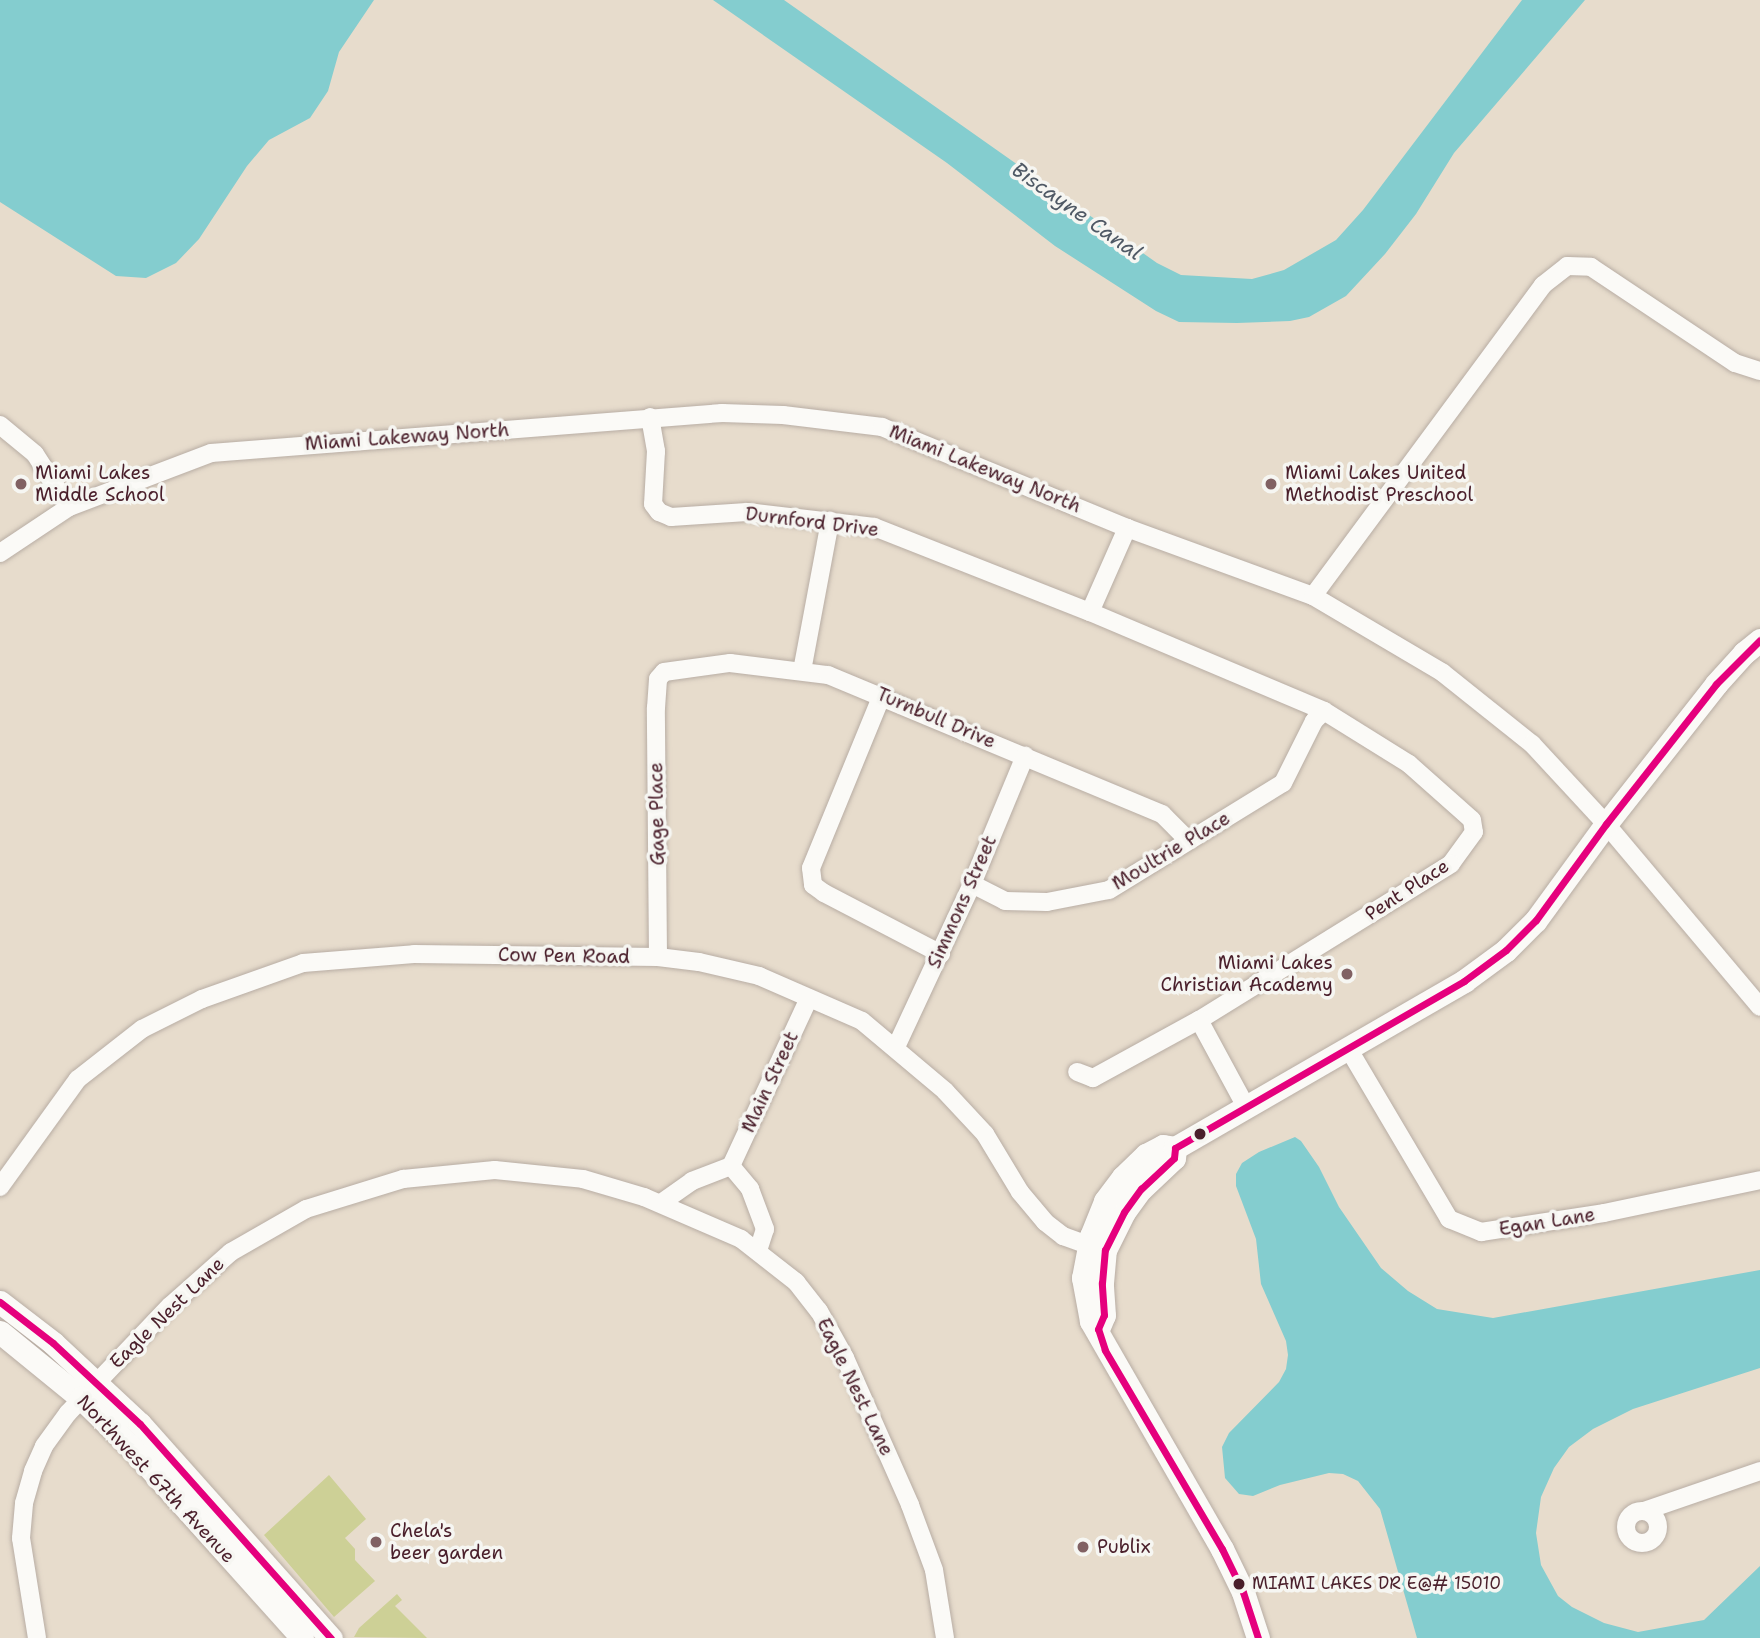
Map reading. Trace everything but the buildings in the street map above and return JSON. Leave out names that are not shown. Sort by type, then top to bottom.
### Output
[{"type":"main road","points":[[1258,1638],[1243,1592],[1226,1556],[1105,1350],[1098,1329],[1104,1315],[1097,1248],[1105,1201],[1123,1177],[1146,1155],[1163,1146],[1175,1148],[1464,981],[1506,950],[1536,920],[1606,824],[1716,684],[1744,653],[1760,640]]},
{"type":"main road","name":"Northwest 67th Avenue","points":[[0,1302],[89,1390],[197,1484],[327,1637]]},
{"type":"main road","name":"Northwest 67th Avenue","points":[[0,1332],[89,1390],[173,1492],[302,1638]]},
{"type":"street","points":[[1313,596],[1543,285],[1567,266],[1591,267],[1735,363],[1760,372]]},
{"type":"street","name":"Miami Lakeway North","points":[[0,553],[69,507],[211,453],[722,412],[783,415],[883,427],[1128,528],[1313,596],[1443,673],[1532,744],[1606,824],[1760,1007]]},
{"type":"street","name":"Durnford Drive","points":[[650,417],[656,450],[653,504],[659,512],[671,517],[747,512],[874,527],[1090,612],[1324,711]]},
{"type":"street","points":[[0,425],[35,454],[69,507]]},
{"type":"street","points":[[802,671],[830,521]]},
{"type":"street","points":[[1090,612],[1128,528]]},
{"type":"street","name":"Turnbull Drive","points":[[664,672],[730,663],[828,675],[882,695],[1162,814],[1188,840]]},
{"type":"street","name":"Gage Place","points":[[658,957],[656,708],[658,679],[664,672]]},
{"type":"street","points":[[882,695],[811,868],[813,885],[941,954]]},
{"type":"street","name":"Moultrie Place","points":[[972,884],[1005,901],[1047,902],[1109,890],[1283,783],[1314,722],[1324,711]]},
{"type":"street","name":"Pent Place","points":[[1077,1072],[1093,1078],[1199,1020],[1451,864],[1474,832],[1472,820],[1409,764],[1324,711]]},
{"type":"street","name":"Simmons Street","points":[[896,1047],[941,954],[1025,756]]},
{"type":"street","name":"Cow Pen Road","points":[[0,1188],[78,1079],[142,1029],[202,999],[303,963],[414,954],[658,957],[699,962],[758,976],[862,1021],[945,1091],[985,1134],[1020,1192],[1045,1222],[1063,1236],[1097,1248]]},
{"type":"street","name":"Main Street","points":[[731,1166],[809,998]]},
{"type":"street","points":[[1199,1020],[1246,1107]]},
{"type":"street","name":"Egan Lane","points":[[1348,1048],[1449,1219],[1481,1232],[1604,1213],[1760,1180]]},
{"type":"street","points":[[661,1203],[692,1181],[731,1166],[750,1189],[765,1229],[758,1250]]},
{"type":"street","name":"Eagle Nest Lane","points":[[37,1638],[22,1548],[24,1503],[33,1471],[44,1446],[89,1390],[190,1286],[231,1252],[306,1209],[348,1193],[403,1179],[495,1170],[583,1179],[661,1203],[714,1225],[758,1250],[808,1296],[845,1358],[910,1505],[934,1570],[945,1638]]},
{"type":"street","points":[[1644,1511],[1760,1471]]},
{"type":"green space","points":[[329,1475],[366,1519],[345,1538],[355,1549],[355,1560],[375,1581],[334,1617],[264,1535]]},
{"type":"green space","points":[[397,1594],[402,1600],[395,1606],[427,1638],[354,1637],[359,1628]]},
{"type":"water","points":[[0,0],[374,0],[339,52],[328,91],[310,118],[269,140],[247,166],[199,239],[176,263],[146,278],[116,276],[0,202]]},
{"type":"water","name":"Biscayne Canal","points":[[713,0],[784,0],[1157,263],[1181,275],[1252,279],[1284,270],[1336,240],[1363,210],[1522,0],[1585,0],[1454,153],[1416,214],[1385,254],[1346,296],[1309,317],[1290,321],[1237,323],[1179,322],[1156,311],[1055,246],[947,163]]},
{"type":"water","points":[[1295,1137],[1301,1141],[1319,1167],[1339,1207],[1381,1268],[1408,1291],[1437,1309],[1493,1318],[1760,1270],[1760,1368],[1633,1409],[1593,1429],[1569,1447],[1554,1468],[1541,1497],[1536,1533],[1541,1565],[1558,1596],[1572,1607],[1604,1623],[1638,1632],[1704,1620],[1760,1566],[1760,1638],[1417,1638],[1380,1509],[1358,1481],[1343,1474],[1329,1473],[1280,1485],[1253,1496],[1239,1494],[1225,1478],[1222,1447],[1229,1433],[1279,1382],[1286,1369],[1288,1355],[1286,1341],[1261,1284],[1256,1239],[1236,1186],[1236,1174],[1242,1163],[1259,1152]]},
{"type":"transit line","points":[[1258,1638],[1243,1592],[1222,1549],[1105,1350],[1098,1329],[1104,1315],[1102,1283],[1105,1250],[1124,1212],[1141,1189],[1174,1158],[1175,1148],[1464,981],[1506,950],[1536,920],[1606,824],[1716,684],[1760,640]]},
{"type":"transit line","points":[[0,1302],[53,1343],[140,1424],[331,1638]]},
{"type":"place","name":"Miami Lakes Middle School","points":[[21,484]]},
{"type":"place","name":"Miami Lakes United Methodist Preschool","points":[[1271,484]]},
{"type":"place","name":"Miami Lakes Christian Academy","points":[[1347,974]]},
{"type":"place","name":"Chela's beer garden","points":[[376,1542]]},
{"type":"place","name":"Publix","points":[[1083,1547]]},
{"type":"place","name":"MIAMI LAKES DR E@# 15010","points":[[1239,1584]]}]
